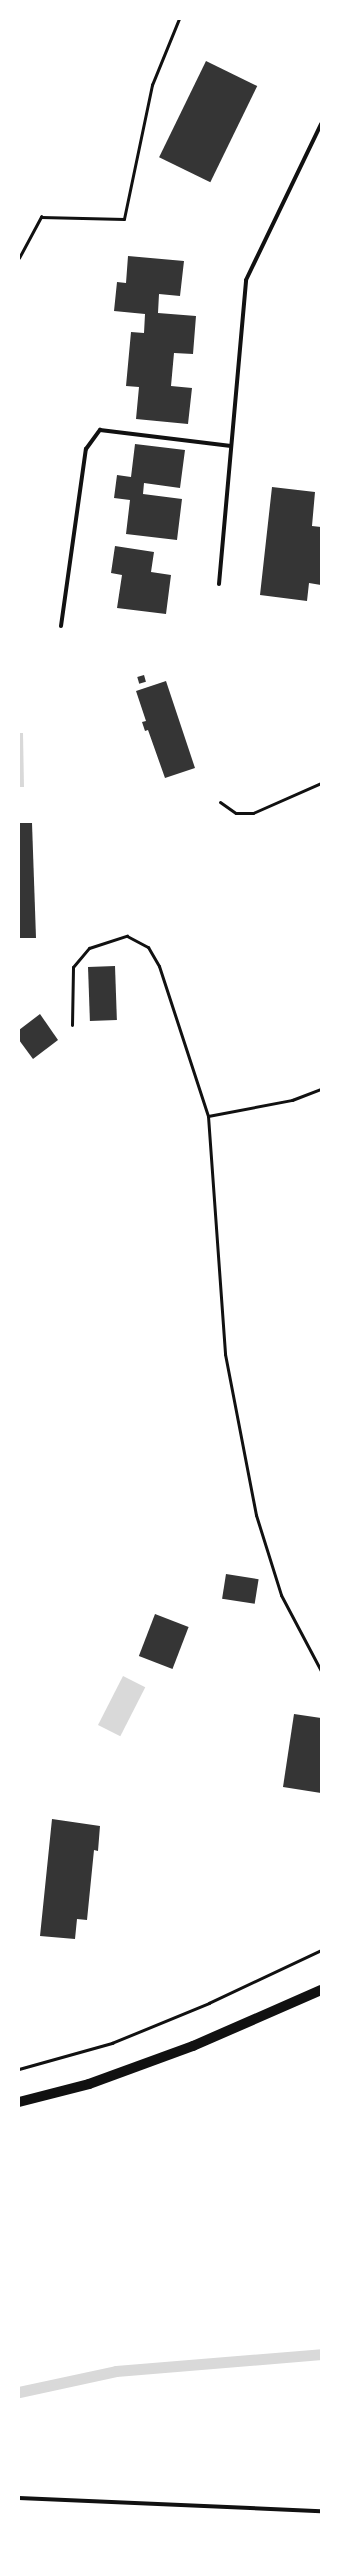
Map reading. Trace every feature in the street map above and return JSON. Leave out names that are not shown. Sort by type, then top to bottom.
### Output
[{"type":"main road","points":[[19,2102],[89,2084],[186,2049],[321,1990]]},
{"type":"street","points":[[219,584],[246,280],[321,124]]},
{"type":"street","points":[[61,626],[86,450],[100,430],[231,446]]},
{"type":"street","points":[[19,2498],[321,2511]]},
{"type":"lane","points":[[220,802],[236,813],[253,813],[321,783]]},
{"type":"lane","points":[[72,1025],[73,967],[89,948],[128,936],[148,947],[159,966],[208,1116],[225,1354],[256,1515],[281,1595],[321,1671]]},
{"type":"lane","points":[[208,1116],[292,1100],[321,1089]]},
{"type":"path","points":[[19,258],[41,217],[124,219],[152,85],[179,19]]},
{"type":"path","points":[[19,2069],[112,2043],[208,2003],[321,1950]]},
{"type":"shaded area","points":[[19,733],[23,733],[24,787],[19,787]]},
{"type":"shaded area","points":[[123,1676],[145,1687],[120,1736],[98,1725]]},
{"type":"building","points":[[206,61],[257,86],[210,182],[159,157]]},
{"type":"building","points":[[128,256],[184,261],[180,296],[159,294],[158,313],[196,316],[193,354],[174,353],[171,386],[192,388],[188,424],[136,419],[139,387],[126,386],[131,332],[144,333],[145,314],[114,311],[117,282],[126,283]]},
{"type":"building","points":[[135,444],[185,450],[180,488],[144,483],[143,494],[182,499],[177,540],[126,534],[130,500],[114,498],[117,475],[131,477]]},
{"type":"building","points":[[272,487],[315,492],[312,526],[321,527],[321,585],[309,583],[307,601],[260,595]]},
{"type":"building","points":[[115,546],[154,552],[151,572],[171,575],[166,614],[117,608],[122,575],[111,573]]},
{"type":"building","points":[[144,675],[146,682],[139,684],[137,677]]},
{"type":"building","points":[[166,681],[195,768],[165,778],[148,730],[145,731],[142,722],[146,721],[136,691]]},
{"type":"building","points":[[19,823],[32,823],[36,938],[19,938]]},
{"type":"building","points":[[115,966],[117,1020],[90,1021],[88,967]]},
{"type":"building","points":[[40,1014],[58,1040],[33,1059],[19,1040],[19,1030]]},
{"type":"building","points":[[226,1574],[259,1579],[255,1604],[222,1599]]},
{"type":"building","points":[[155,1614],[189,1627],[172,1669],[139,1656]]},
{"type":"building","points":[[294,1714],[321,1718],[321,1793],[283,1787]]},
{"type":"building","points":[[52,1819],[100,1826],[98,1851],[94,1850],[87,1920],[77,1919],[75,1939],[40,1936]]},
{"type":"waterway","points":[[19,2392],[116,2371],[321,2354]]}]
